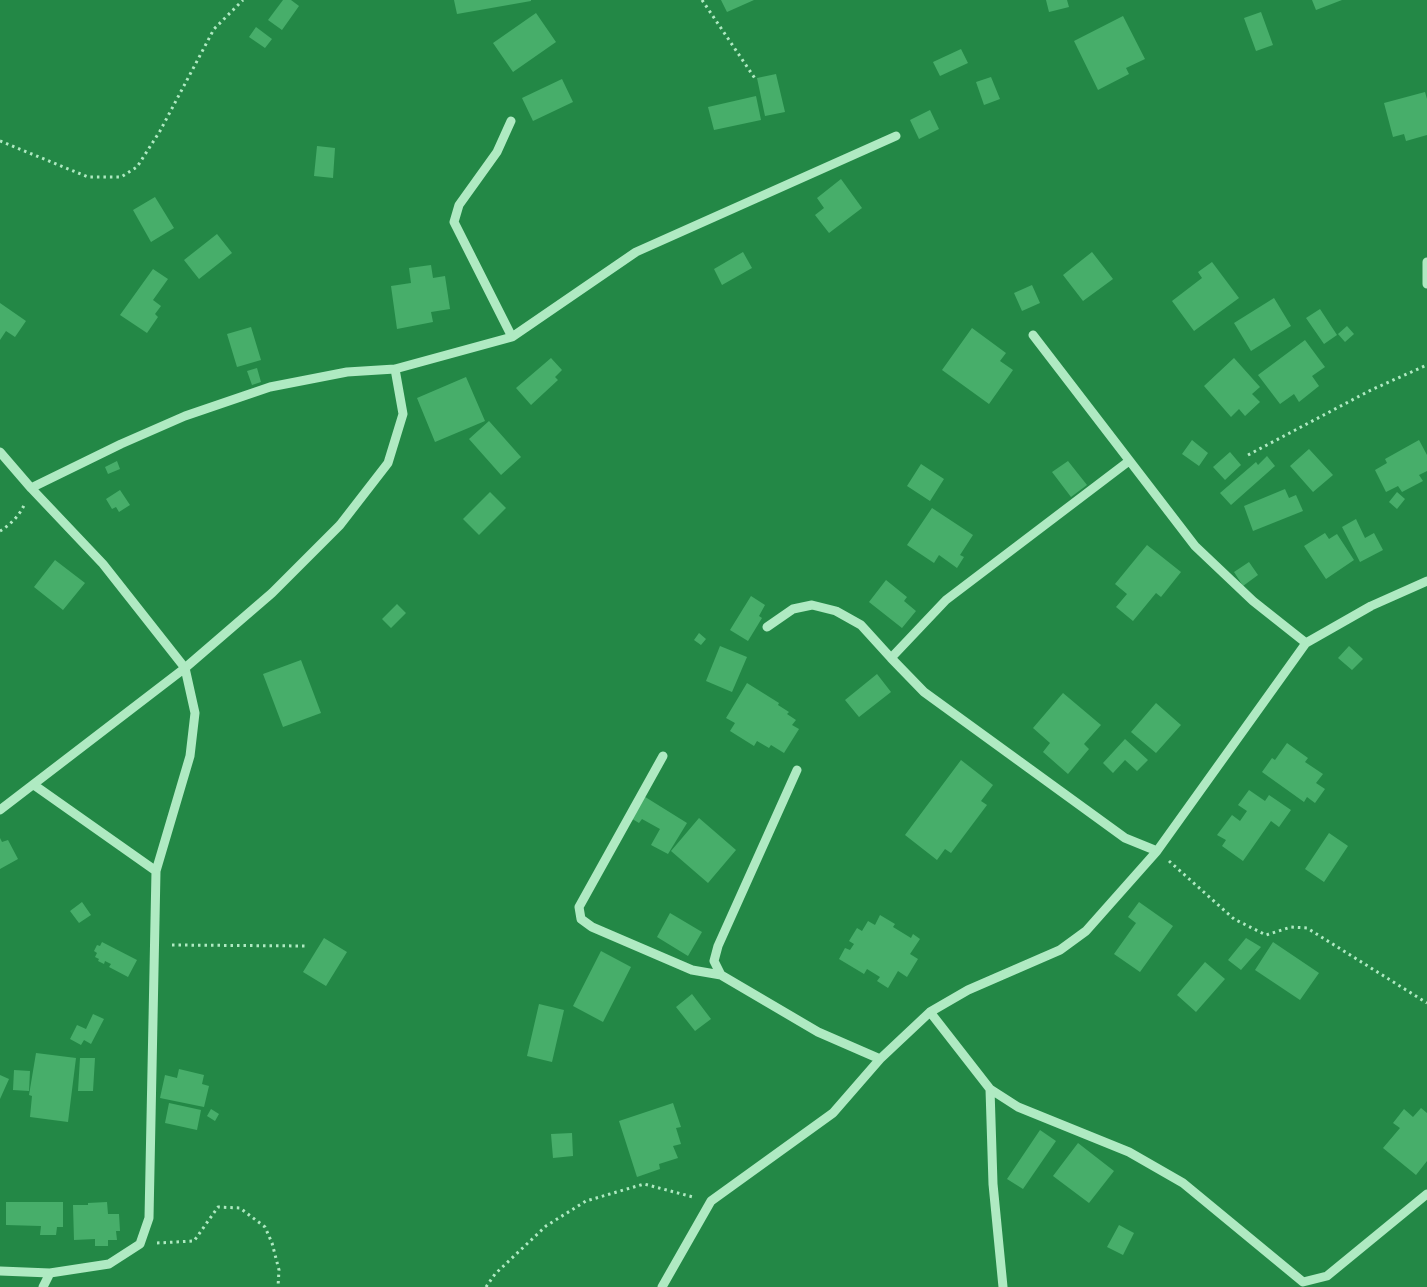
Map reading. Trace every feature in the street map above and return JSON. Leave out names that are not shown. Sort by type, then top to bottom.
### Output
[{"type":"street","points":[[511,121],[497,152],[459,205],[454,222],[512,337]]},
{"type":"street","points":[[31,488],[121,444],[185,416],[262,390],[347,372],[395,369],[512,337],[636,252],[896,136]]},
{"type":"street","points":[[1427,262],[1427,284]]},
{"type":"street","points":[[1033,335],[1195,546],[1253,601],[1306,643]]},
{"type":"street","points":[[0,810],[185,668],[272,593],[340,525],[388,462],[403,414],[395,369]]},
{"type":"street","points":[[0,452],[31,488],[103,564],[185,668],[195,713],[190,756],[156,871],[149,1218],[140,1244],[110,1264],[50,1273],[0,1271]]},
{"type":"street","points":[[891,658],[946,600],[1129,461]]},
{"type":"street","points":[[662,1287],[711,1201],[833,1113],[880,1059],[930,1012],[968,990],[1060,950],[1086,931],[1157,851],[1306,643],[1371,606],[1427,581]]},
{"type":"street","points":[[768,627],[793,609],[812,605],[836,611],[861,625],[924,692],[1125,838],[1157,851]]},
{"type":"street","points":[[663,756],[579,907],[581,919],[592,927],[692,970],[721,975],[818,1032],[880,1059]]},
{"type":"street","points":[[721,975],[714,962],[718,946],[797,770]]},
{"type":"street","points":[[34,785],[156,871]]},
{"type":"street","points":[[930,1012],[990,1089],[1018,1107],[1129,1152],[1183,1183],[1303,1282],[1327,1276],[1427,1194]]},
{"type":"street","points":[[990,1089],[993,1184],[1003,1287]]},
{"type":"street","points":[[43,1287],[50,1273]]},
{"type":"path","points":[[0,141],[88,177],[121,177],[137,167],[160,131],[214,29],[243,0]]},
{"type":"path","points":[[702,0],[756,80]]},
{"type":"path","points":[[1248,456],[1370,390],[1427,366]]},
{"type":"path","points":[[0,531],[22,511],[31,488]]},
{"type":"path","points":[[1157,851],[1234,920],[1266,935],[1291,926],[1307,928],[1427,1003]]},
{"type":"path","points":[[154,945],[306,946]]},
{"type":"path","points":[[486,1287],[495,1274],[546,1226],[586,1201],[644,1184],[711,1201]]},
{"type":"path","points":[[140,1244],[194,1241],[218,1207],[240,1208],[265,1227],[272,1243],[279,1270],[278,1287]]},
{"type":"building","points":[[283,0],[291,0],[299,6],[282,30],[268,20]]},
{"type":"building","points":[[454,0],[531,0],[531,1],[457,14]]},
{"type":"building","points":[[721,0],[754,0],[727,12]]},
{"type":"building","points":[[1046,0],[1067,0],[1069,7],[1049,12]]},
{"type":"building","points":[[1312,0],[1342,0],[1316,10]]},
{"type":"building","points":[[1261,12],[1273,45],[1256,51],[1244,18]]},
{"type":"building","points":[[536,13],[556,42],[513,72],[493,43]]},
{"type":"building","points":[[1123,16],[1145,59],[1126,68],[1129,74],[1098,90],[1074,41]]},
{"type":"building","points":[[256,27],[272,39],[265,48],[249,37]]},
{"type":"building","points":[[961,49],[968,63],[940,76],[933,62]]},
{"type":"building","points":[[776,74],[785,112],[765,116],[757,78]]},
{"type":"building","points":[[991,77],[1000,99],[984,105],[976,82]]},
{"type":"building","points":[[562,79],[573,102],[533,121],[522,98]]},
{"type":"building","points":[[1425,92],[1427,99],[1427,135],[1406,141],[1404,134],[1393,137],[1384,103]]},
{"type":"building","points":[[756,96],[761,120],[714,130],[708,107]]},
{"type":"building","points":[[930,110],[939,129],[919,139],[910,120]]},
{"type":"building","points":[[317,146],[335,148],[333,178],[314,176]]},
{"type":"building","points":[[841,179],[862,208],[829,233],[815,215],[824,208],[817,198]]},
{"type":"building","points":[[155,197],[174,228],[151,242],[133,210]]},
{"type":"building","points":[[217,234],[232,253],[199,279],[184,260]]},
{"type":"building","points":[[743,252],[752,268],[722,285],[714,269]]},
{"type":"building","points":[[1092,252],[1113,279],[1083,301],[1063,275]]},
{"type":"building","points":[[1212,262],[1239,298],[1194,331],[1172,301],[1202,278],[1198,272]]},
{"type":"building","points":[[431,265],[433,278],[445,276],[450,309],[431,312],[433,322],[397,329],[391,286],[411,283],[409,268]]},
{"type":"building","points":[[153,269],[168,279],[153,300],[161,306],[155,314],[158,317],[147,333],[120,315]]},
{"type":"building","points":[[1032,285],[1040,303],[1022,311],[1014,293]]},
{"type":"building","points":[[1274,298],[1291,326],[1251,351],[1234,323]]},
{"type":"building","points":[[0,303],[26,321],[15,337],[6,331],[0,340]]},
{"type":"building","points":[[1320,309],[1337,335],[1324,344],[1306,318]]},
{"type":"building","points":[[1347,326],[1354,334],[1345,342],[1338,334]]},
{"type":"building","points":[[251,327],[261,360],[237,367],[227,334]]},
{"type":"building","points":[[972,328],[1006,353],[1000,361],[1013,370],[989,404],[942,370]]},
{"type":"building","points":[[1305,340],[1325,367],[1312,376],[1319,386],[1299,402],[1294,394],[1280,404],[1258,375]]},
{"type":"building","points":[[551,358],[562,370],[555,377],[558,380],[531,405],[516,388]]},
{"type":"building","points":[[1234,358],[1260,387],[1252,394],[1260,402],[1245,416],[1239,409],[1231,417],[1204,386]]},
{"type":"building","points":[[257,368],[261,382],[252,385],[247,371]]},
{"type":"building","points":[[466,377],[485,421],[435,442],[417,398]]},
{"type":"building","points":[[489,421],[521,457],[501,475],[469,439]]},
{"type":"building","points":[[1192,440],[1208,453],[1199,466],[1182,454]]},
{"type":"building","points":[[1419,440],[1427,455],[1427,471],[1419,475],[1423,481],[1402,492],[1398,486],[1386,492],[1375,470],[1387,463],[1385,459]]},
{"type":"building","points":[[1309,449],[1333,475],[1313,492],[1290,466]]},
{"type":"building","points":[[1230,452],[1241,465],[1225,480],[1213,467]]},
{"type":"building","points":[[1267,456],[1275,466],[1231,505],[1220,493],[1256,462],[1258,465]]},
{"type":"building","points":[[117,461],[120,469],[108,474],[105,467]]},
{"type":"building","points":[[1068,461],[1087,485],[1071,497],[1052,472]]},
{"type":"building","points":[[921,464],[944,479],[930,501],[907,486]]},
{"type":"building","points":[[1285,489],[1289,498],[1296,495],[1303,511],[1253,531],[1244,506]]},
{"type":"building","points":[[120,490],[130,505],[119,512],[116,507],[112,509],[106,499]]},
{"type":"building","points":[[490,492],[506,508],[479,535],[463,519]]},
{"type":"building","points":[[1397,492],[1405,499],[1397,509],[1389,502]]},
{"type":"building","points":[[932,508],[973,535],[960,555],[964,557],[957,568],[939,555],[934,563],[907,545]]},
{"type":"building","points":[[1356,519],[1365,538],[1374,533],[1383,550],[1360,562],[1342,527]]},
{"type":"building","points":[[1325,533],[1329,539],[1337,534],[1354,560],[1326,579],[1304,546]]},
{"type":"building","points":[[1147,545],[1181,572],[1161,597],[1156,593],[1133,621],[1116,607],[1127,594],[1115,584]]},
{"type":"building","points":[[55,560],[85,583],[63,610],[34,587]]},
{"type":"building","points":[[1249,562],[1258,575],[1243,586],[1234,572]]},
{"type":"building","points":[[886,580],[907,597],[904,601],[916,611],[902,628],[869,602]]},
{"type":"building","points":[[751,596],[765,605],[759,616],[762,618],[748,641],[730,630]]},
{"type":"building","points":[[397,604],[406,613],[391,628],[382,619]]},
{"type":"building","points":[[699,633],[706,639],[701,645],[694,640]]},
{"type":"building","points":[[720,646],[747,657],[732,692],[706,681]]},
{"type":"building","points":[[1349,646],[1363,659],[1352,670],[1338,658]]},
{"type":"building","points":[[301,660],[321,713],[283,727],[263,674]]},
{"type":"building","points":[[877,674],[891,692],[859,717],[845,700]]},
{"type":"building","points":[[747,683],[779,703],[778,705],[789,712],[787,714],[796,720],[792,725],[799,729],[784,753],[771,745],[769,748],[757,741],[754,746],[730,731],[735,723],[726,718]]},
{"type":"building","points":[[1063,693],[1101,725],[1084,744],[1089,749],[1068,774],[1043,752],[1050,743],[1033,728]]},
{"type":"building","points":[[1156,703],[1181,725],[1156,753],[1131,732]]},
{"type":"building","points":[[1125,739],[1148,760],[1137,771],[1125,760],[1113,773],[1103,763]]},
{"type":"building","points":[[1287,743],[1308,758],[1305,762],[1323,774],[1316,783],[1325,789],[1315,803],[1307,797],[1304,802],[1262,772],[1272,758],[1275,760]]},
{"type":"building","points":[[961,760],[993,785],[981,801],[987,805],[951,853],[945,849],[937,860],[905,835]]},
{"type":"building","points":[[1249,790],[1265,801],[1269,795],[1291,810],[1279,827],[1271,821],[1243,861],[1222,846],[1226,840],[1217,835],[1232,815],[1240,821],[1247,811],[1238,805]]},
{"type":"building","points":[[642,795],[687,823],[668,854],[651,845],[660,829],[642,819],[639,823],[629,817]]},
{"type":"building","points":[[699,818],[736,850],[708,883],[671,851]]},
{"type":"building","points":[[1329,833],[1348,846],[1324,882],[1305,869]]},
{"type":"building","points":[[0,838],[2,842],[8,840],[18,859],[0,869]]},
{"type":"building","points":[[82,902],[91,915],[79,923],[70,911]]},
{"type":"building","points":[[1139,902],[1173,926],[1140,972],[1114,954],[1136,923],[1128,917]]},
{"type":"building","points":[[670,913],[702,932],[688,956],[657,937]]},
{"type":"building","points":[[880,915],[895,924],[893,927],[911,938],[913,934],[920,939],[910,954],[918,959],[907,977],[898,971],[888,988],[877,981],[880,977],[867,969],[864,974],[839,959],[845,948],[850,950],[854,944],[849,941],[857,928],[862,931],[868,921],[875,925]]},
{"type":"building","points":[[324,938],[347,952],[326,986],[303,972]]},
{"type":"building","points":[[1246,938],[1261,947],[1241,970],[1228,960]]},
{"type":"building","points":[[102,942],[137,960],[128,977],[109,967],[111,964],[105,961],[104,964],[95,957],[97,953],[94,951],[97,945],[100,946]]},
{"type":"building","points":[[1273,942],[1319,973],[1300,1000],[1255,970]]},
{"type":"building","points":[[601,951],[631,967],[603,1022],[573,1006]]},
{"type":"building","points":[[1205,962],[1225,979],[1196,1012],[1177,995]]},
{"type":"building","points":[[692,994],[711,1019],[695,1031],[676,1007]]},
{"type":"building","points":[[539,1004],[564,1010],[552,1062],[527,1056]]},
{"type":"building","points":[[93,1014],[104,1019],[91,1044],[84,1040],[81,1045],[70,1039],[77,1025],[86,1029]]},
{"type":"building","points":[[36,1053],[76,1058],[68,1122],[30,1117],[32,1096],[29,1095]]},
{"type":"building","points":[[80,1058],[95,1058],[93,1091],[78,1091]]},
{"type":"building","points":[[179,1069],[204,1075],[202,1084],[209,1086],[204,1107],[160,1098],[165,1075],[177,1078]]},
{"type":"building","points":[[14,1070],[30,1071],[29,1091],[13,1090]]},
{"type":"building","points":[[0,1075],[9,1079],[0,1099]]},
{"type":"building","points":[[169,1103],[201,1110],[197,1130],[165,1123]]},
{"type":"building","points":[[673,1103],[681,1127],[676,1128],[681,1144],[673,1146],[678,1158],[659,1164],[660,1169],[637,1177],[619,1121]]},
{"type":"building","points":[[1421,1108],[1427,1113],[1427,1161],[1416,1175],[1383,1148],[1400,1128],[1393,1123],[1404,1109],[1413,1117]]},
{"type":"building","points":[[211,1109],[219,1114],[215,1121],[207,1116]]},
{"type":"building","points":[[1040,1130],[1056,1141],[1023,1189],[1007,1179]]},
{"type":"building","points":[[572,1133],[573,1156],[553,1158],[551,1134]]},
{"type":"building","points":[[1078,1143],[1114,1171],[1089,1203],[1053,1176]]},
{"type":"building","points":[[6,1202],[63,1202],[63,1227],[57,1227],[56,1235],[40,1235],[41,1226],[6,1225]]},
{"type":"building","points":[[107,1202],[108,1214],[119,1214],[120,1231],[116,1231],[117,1240],[108,1240],[108,1246],[95,1246],[95,1239],[74,1240],[73,1205]]},
{"type":"building","points":[[1119,1225],[1134,1233],[1123,1255],[1107,1247]]}]
